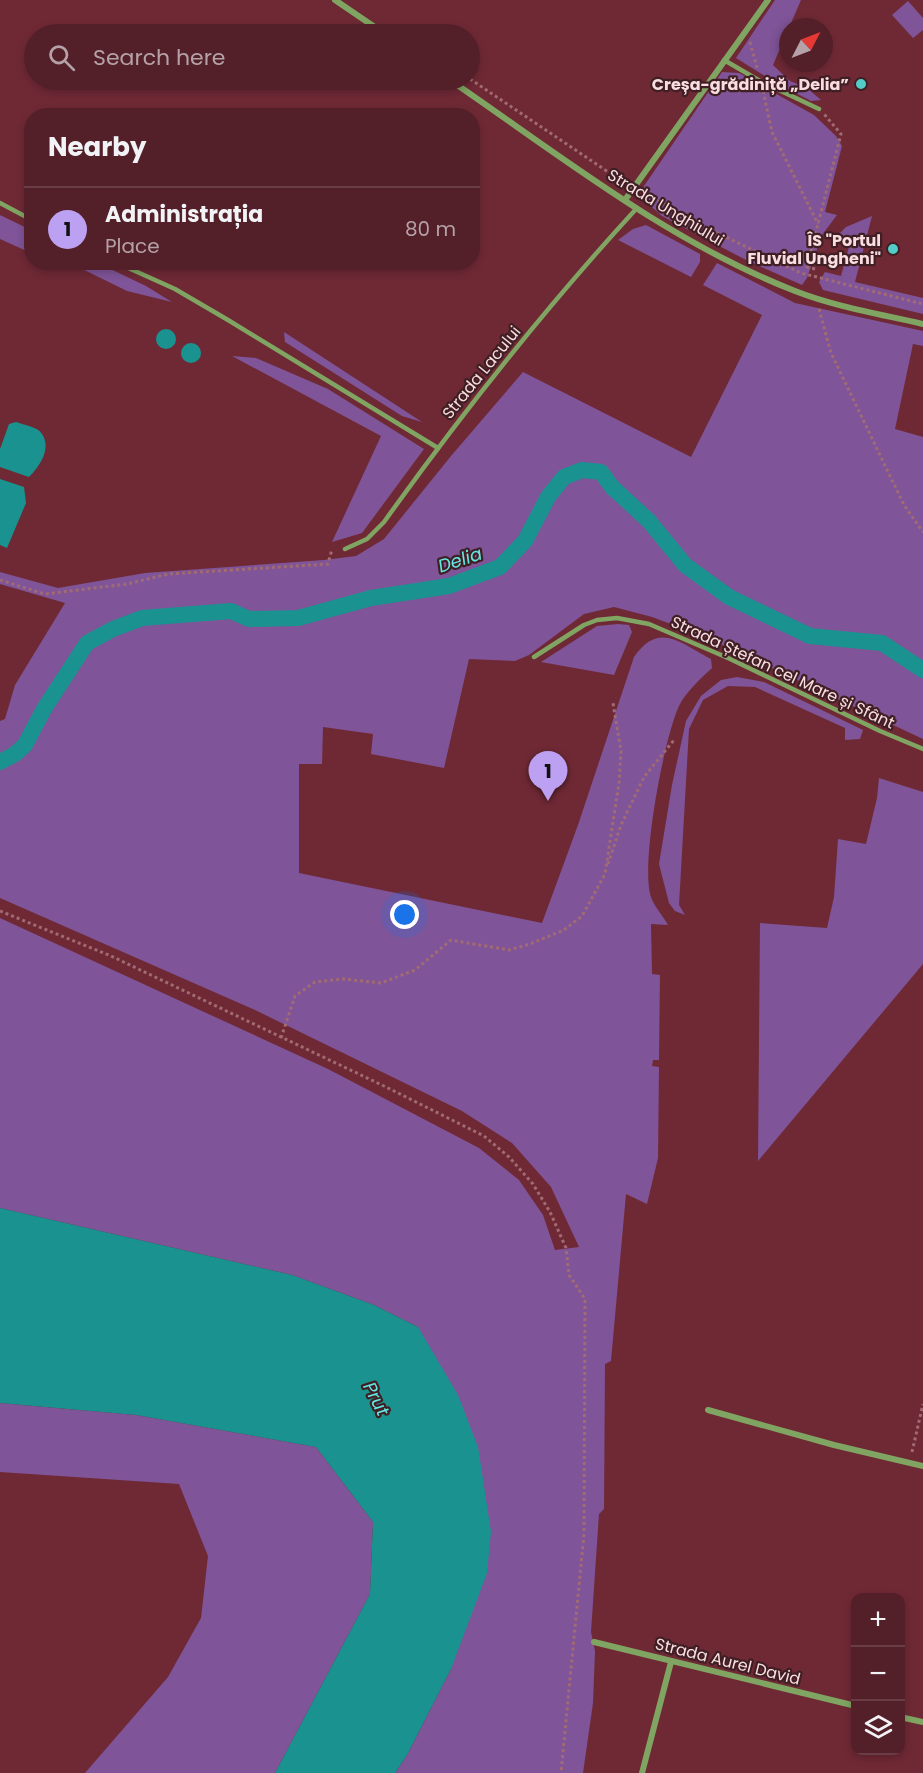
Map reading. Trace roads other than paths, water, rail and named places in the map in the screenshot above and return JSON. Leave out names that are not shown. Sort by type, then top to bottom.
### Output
[{"type":"street","points":[[335,0],[370,24]]},
{"type":"street","points":[[625,200],[768,0]]},
{"type":"street","name":"Strada Unghiului","points":[[465,90],[673,231],[747,270],[815,298],[923,324]]},
{"type":"street","points":[[708,1410],[923,1466]]},
{"type":"street","name":"Strada Aurel David","points":[[594,1642],[851,1705]]},
{"type":"street","points":[[642,1773],[671,1662]]},
{"type":"street","points":[[905,1718],[923,1722]]},
{"type":"lane","points":[[724,60],[760,81],[819,109]]},
{"type":"lane","points":[[0,203],[24,216]]},
{"type":"lane","name":"Strada Lacului","points":[[345,549],[367,539],[384,522],[490,380],[596,253],[637,208]]},
{"type":"lane","points":[[133,270],[175,289],[438,448]]},
{"type":"lane","name":"Strada Ștefan cel Mare și Sfânt","points":[[534,657],[584,625],[597,620],[617,618],[649,624],[728,658],[880,731],[923,748]]},
{"type":"water","points":[[166,329],[173,332],[176,339],[173,346],[166,349],[159,346],[156,339],[159,332]]},
{"type":"water","points":[[191,343],[198,346],[201,353],[198,360],[191,363],[184,360],[181,353],[184,346]]},
{"type":"water","points":[[16,422],[37,430],[45,440],[43,457],[29,477],[0,467],[0,449],[9,424]]},
{"type":"water","points":[[0,479],[24,487],[26,503],[7,548],[0,545]]},
{"type":"water","name":"Prut","points":[[0,1208],[292,1275],[374,1305],[418,1327],[458,1395],[478,1447],[491,1532],[487,1573],[451,1669],[407,1755],[395,1773],[275,1773],[370,1594],[373,1522],[316,1447],[136,1415],[0,1403]]},
{"type":"waterway","name":"Delia","points":[[0,762],[15,754],[25,745],[44,709],[87,643],[113,629],[142,618],[231,611],[249,619],[298,618],[371,598],[449,586],[500,567],[525,541],[548,497],[564,477],[582,470],[601,472],[612,487],[649,521],[685,565],[729,597],[810,636],[882,643],[923,670]]},
{"type":"place","name":"Creșa-grădiniță „Delia”","points":[[861,84]]},
{"type":"place","name":"ÎS \"Portul Fluvial Ungheni\"","points":[[893,249]]},
{"type":"place","name":"Administrația","points":[[548,801]]}]
